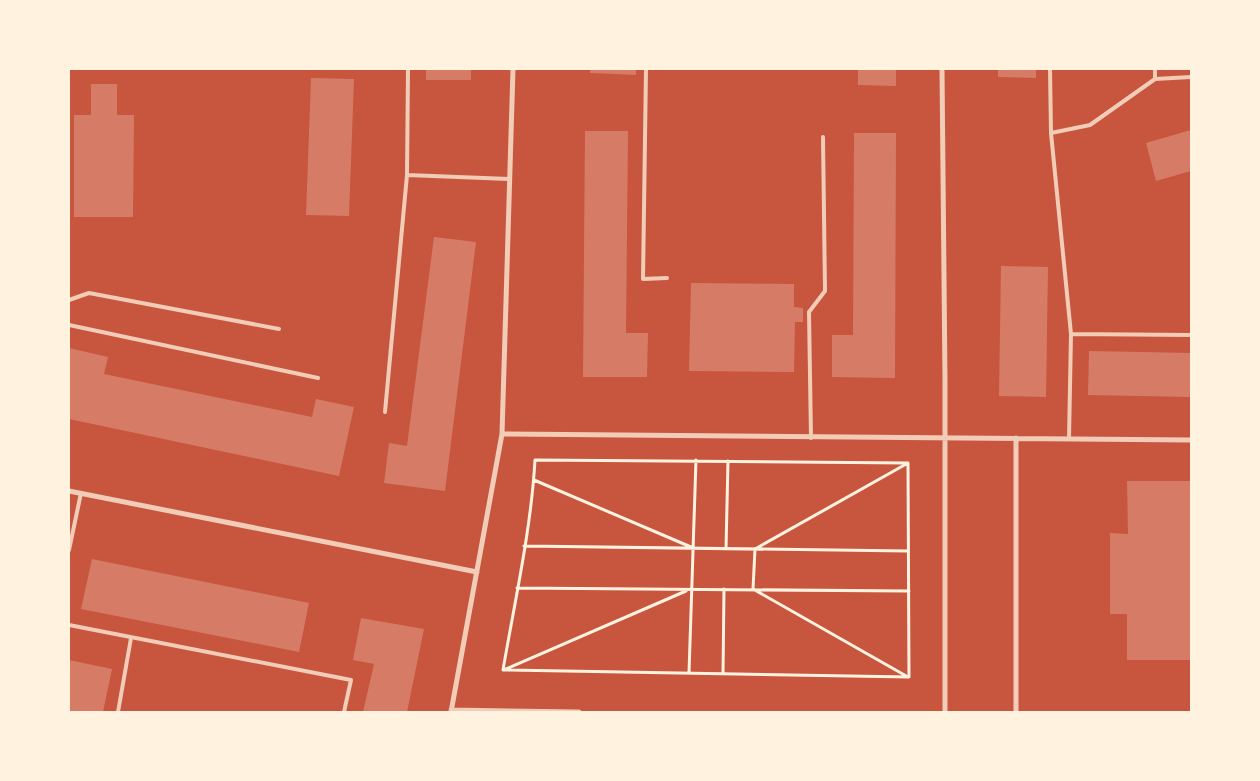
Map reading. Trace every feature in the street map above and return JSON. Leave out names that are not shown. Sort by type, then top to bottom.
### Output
[{"type":"street","points":[[512,69],[502,434],[451,711],[580,712]]},
{"type":"street","points":[[942,69],[946,438],[945,712]]},
{"type":"street","points":[[502,434],[1191,440]]},
{"type":"street","points":[[1016,438],[1016,712]]},
{"type":"street","points":[[69,491],[477,572]]},
{"type":"lane","points":[[385,412],[408,176],[408,69]]},
{"type":"lane","points":[[646,69],[644,279],[667,278]]},
{"type":"lane","points":[[1050,69],[1051,133],[1071,334],[1069,439]]},
{"type":"lane","points":[[1155,69],[1155,79]]},
{"type":"lane","points":[[1051,133],[1090,126],[1155,79],[1191,77]]},
{"type":"lane","points":[[812,438],[809,312],[825,291],[823,136]]},
{"type":"lane","points":[[408,176],[510,179]]},
{"type":"lane","points":[[69,300],[89,293],[279,329]]},
{"type":"lane","points":[[69,325],[318,378]]},
{"type":"lane","points":[[1071,334],[1191,335]]},
{"type":"lane","points":[[69,550],[81,494]]},
{"type":"lane","points":[[69,625],[350,680],[344,712]]},
{"type":"lane","points":[[118,712],[130,638]]},
{"type":"path","points":[[503,670],[524,546],[534,480],[535,460],[728,460],[908,463]]},
{"type":"path","points":[[689,673],[696,460]]},
{"type":"path","points":[[726,549],[728,460]]},
{"type":"path","points":[[755,549],[908,463]]},
{"type":"path","points":[[908,463],[909,677]]},
{"type":"path","points":[[534,480],[694,548]]},
{"type":"path","points":[[524,546],[908,551]]},
{"type":"path","points":[[753,589],[755,549]]},
{"type":"path","points":[[517,588],[909,591]]},
{"type":"path","points":[[503,670],[691,589]]},
{"type":"path","points":[[723,674],[724,589]]},
{"type":"path","points":[[753,589],[909,677]]},
{"type":"path","points":[[503,670],[909,677]]},
{"type":"building","points":[[426,69],[471,69],[471,80],[426,80]]},
{"type":"building","points":[[590,69],[636,69],[636,75],[590,73]]},
{"type":"building","points":[[858,69],[896,69],[896,86],[858,85]]},
{"type":"building","points":[[998,69],[1036,69],[1036,78],[998,77]]},
{"type":"building","points":[[311,78],[354,79],[349,216],[306,215]]},
{"type":"building","points":[[91,84],[117,84],[117,115],[134,115],[133,217],[74,217],[74,115],[91,115]]},
{"type":"building","points":[[1191,130],[1191,171],[1156,181],[1146,143]]},
{"type":"building","points":[[585,131],[628,131],[626,333],[648,333],[647,377],[583,377]]},
{"type":"building","points":[[854,133],[896,133],[895,378],[832,377],[832,335],[853,335]]},
{"type":"building","points":[[434,237],[476,242],[445,491],[384,483],[389,443],[407,446]]},
{"type":"building","points":[[1001,266],[1048,267],[1046,397],[999,396]]},
{"type":"building","points":[[691,283],[794,284],[794,307],[803,308],[803,322],[795,322],[794,372],[689,371]]},
{"type":"building","points":[[69,348],[108,357],[104,374],[312,417],[316,399],[354,407],[339,476],[69,419]]},
{"type":"building","points":[[1089,351],[1191,353],[1191,397],[1088,395]]},
{"type":"building","points":[[1127,481],[1191,481],[1191,660],[1127,660],[1127,614],[1110,614],[1110,533],[1128,534]]},
{"type":"building","points":[[92,559],[309,603],[299,652],[81,609]]},
{"type":"building","points":[[361,618],[424,629],[407,712],[363,712],[374,664],[353,660]]},
{"type":"building","points":[[69,660],[112,669],[103,712],[69,712]]}]
